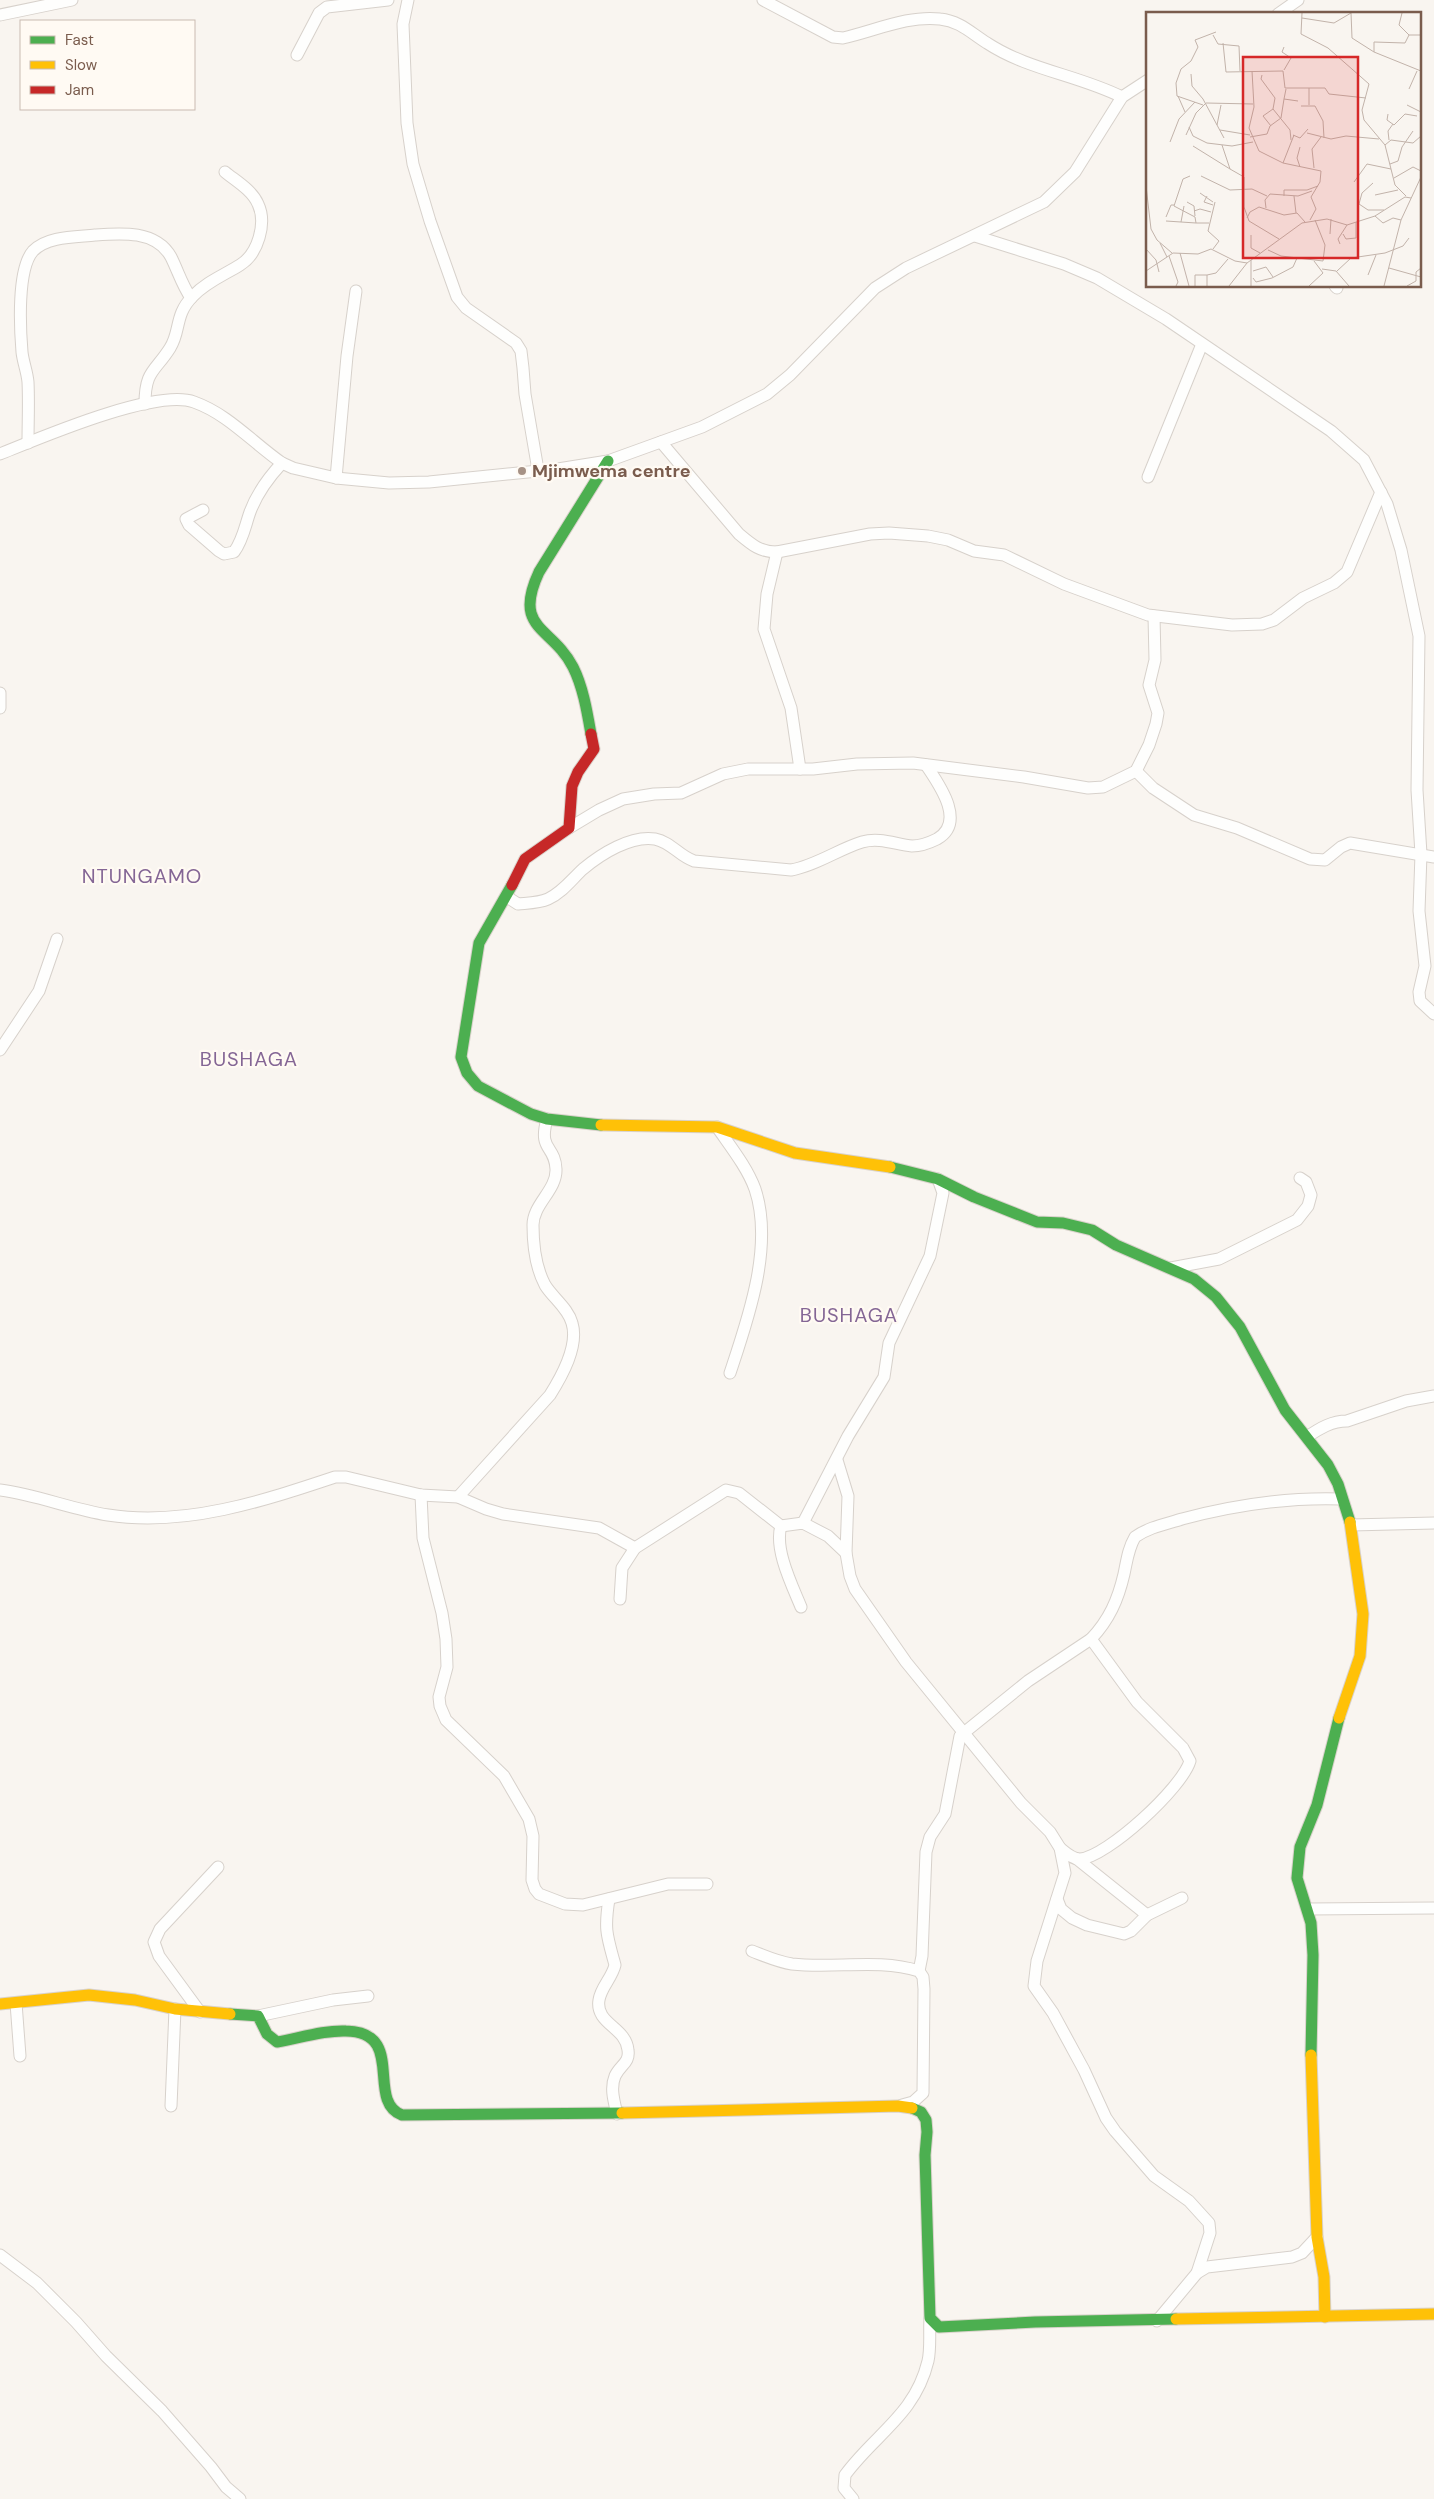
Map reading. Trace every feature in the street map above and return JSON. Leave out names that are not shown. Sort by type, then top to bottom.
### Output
[{"type":"street","points":[[0,15],[72,0]]},
{"type":"street","points":[[297,55],[318,13],[327,7],[388,0]]},
{"type":"street","points":[[408,0],[403,24],[404,61],[407,123],[416,174],[430,221],[457,297],[472,313],[516,343],[520,351],[524,394],[538,470]]},
{"type":"street","points":[[763,0],[833,37],[843,38],[921,20],[938,19],[956,22],[1019,60],[1101,87],[1122,97]]},
{"type":"street","points":[[1281,12],[1298,0]]},
{"type":"street","points":[[0,454],[93,418],[164,400],[192,401],[218,412],[282,463],[293,468],[336,478],[389,483],[429,482],[608,461],[702,427],[767,394],[790,375],[875,288],[906,268],[1044,202],[1059,190],[1075,172],[1122,97],[1146,81]]},
{"type":"street","points":[[145,404],[145,387],[150,371],[170,347],[178,318],[191,298],[220,276],[242,264],[252,254],[259,238],[261,221],[258,204],[251,193],[225,172]]},
{"type":"street","points":[[28,443],[28,380],[22,354],[22,302],[27,260],[34,250],[51,241],[68,238],[118,233],[150,238],[162,246],[169,254],[191,298]]},
{"type":"street","points":[[975,236],[1064,264],[1097,278],[1202,344],[1348,445],[1364,460],[1387,504],[1401,550],[1419,636],[1417,790],[1421,854],[1420,911],[1425,966],[1419,992],[1420,1001],[1434,1014]]},
{"type":"street","points":[[336,478],[347,356],[356,292]]},
{"type":"street","points":[[1148,477],[1202,344]]},
{"type":"street","points":[[661,442],[739,534],[752,546],[764,552],[777,552],[870,534],[889,533],[928,536],[948,540],[974,551],[1004,555],[1064,584],[1154,616],[1232,625],[1262,624],[1274,620],[1303,598],[1334,583],[1347,572],[1381,492]]},
{"type":"street","points":[[569,828],[569,795],[579,771],[590,760],[594,749],[576,675],[561,648],[531,616],[531,594],[539,572],[592,490],[608,461]]},
{"type":"street","points":[[203,510],[186,519],[189,525],[224,554],[234,552],[241,543],[254,502],[269,477],[282,463]]},
{"type":"street","points":[[777,552],[766,594],[764,629],[791,708],[800,769]]},
{"type":"street","points":[[1154,616],[1155,660],[1149,685],[1157,718],[1149,745],[1136,771],[1103,786],[1088,788],[1024,777],[926,765],[856,764],[800,769],[735,770],[681,793],[654,794],[623,799],[599,810],[569,828],[525,859],[507,897],[478,944],[461,1057],[467,1073],[478,1086],[531,1114],[547,1119],[616,1126],[718,1127],[794,1152],[908,1170],[938,1179],[974,1197],[1036,1222],[1063,1223],[1092,1230],[1116,1245],[1194,1279],[1216,1297],[1240,1327],[1285,1410],[1328,1465],[1351,1525],[1359,1572],[1363,1638],[1356,1672],[1339,1719],[1317,1805],[1300,1847],[1297,1878],[1308,1909],[1313,1955],[1311,2049],[1317,2237],[1324,2277],[1325,2317]]},
{"type":"street","points":[[0,693],[0,708]]},
{"type":"street","points":[[507,897],[518,904],[548,899],[566,887],[598,858],[634,839],[655,840],[667,843],[685,858],[694,861],[791,870],[802,868],[862,842],[886,841],[913,846],[928,844],[945,832],[949,821],[949,808],[942,790],[926,765]]},
{"type":"street","points":[[1136,771],[1153,788],[1194,816],[1237,828],[1310,859],[1325,860],[1340,847],[1350,843],[1434,857]]},
{"type":"street","points":[[0,1050],[39,991],[56,939]]},
{"type":"street","points":[[458,1496],[550,1395],[559,1380],[571,1349],[572,1323],[545,1284],[534,1240],[533,1222],[554,1180],[556,1170],[542,1135],[547,1119]]},
{"type":"street","points":[[718,1127],[747,1174],[760,1207],[761,1238],[757,1272],[742,1338],[730,1373]]},
{"type":"street","points":[[1171,1268],[1219,1259],[1297,1220],[1308,1206],[1311,1195],[1306,1182],[1300,1178]]},
{"type":"street","points":[[804,1523],[848,1436],[884,1378],[889,1343],[930,1256],[942,1193],[938,1179]]},
{"type":"street","points":[[1307,1437],[1320,1428],[1338,1421],[1347,1421],[1406,1401],[1434,1396]]},
{"type":"street","points":[[837,1460],[848,1496],[846,1553],[850,1576],[855,1589],[906,1662],[1020,1803],[1050,1832],[1060,1848],[1065,1873],[1037,1961],[1034,1986],[1053,2013],[1114,2131],[1154,2176],[1188,2201],[1209,2223],[1210,2233],[1198,2274]]},
{"type":"street","points":[[0,1490],[24,1494],[108,1515],[150,1517],[232,1509],[335,1478],[346,1477],[422,1495],[458,1496],[486,1509],[503,1514],[599,1528],[635,1548]]},
{"type":"street","points":[[620,1599],[622,1568],[635,1548],[726,1490],[739,1493],[781,1526],[804,1523],[828,1536],[846,1553]]},
{"type":"street","points":[[422,1495],[423,1538],[442,1613],[446,1639],[446,1667],[439,1698],[446,1720],[504,1776],[529,1819],[533,1836],[532,1880],[535,1889],[544,1896],[564,1904],[583,1905],[668,1884],[707,1884]]},
{"type":"street","points":[[898,2106],[913,2102],[922,2093],[924,1989],[919,1971],[922,1956],[926,1852],[930,1837],[945,1814],[958,1742],[964,1732],[1028,1681],[1091,1640],[1111,1614],[1131,1544],[1135,1537],[1142,1532],[1200,1514],[1247,1504],[1320,1498],[1342,1499]]},
{"type":"street","points":[[1351,1525],[1434,1523]]},
{"type":"street","points":[[781,1526],[780,1543],[788,1574],[801,1607]]},
{"type":"street","points":[[1077,1859],[1094,1854],[1151,1813],[1182,1776],[1190,1761],[1183,1748],[1137,1702],[1091,1640]]},
{"type":"street","points":[[1060,1848],[1077,1859],[1147,1915]]},
{"type":"street","points":[[200,2012],[158,1956],[154,1942],[160,1929],[218,1867]]},
{"type":"street","points":[[1057,1899],[1061,1909],[1072,1918],[1114,1933],[1132,1931],[1147,1915],[1182,1898]]},
{"type":"street","points":[[609,1899],[606,1916],[606,1939],[615,1965],[601,1992],[599,2010],[601,2017],[620,2031],[628,2048],[627,2062],[616,2075],[613,2086],[617,2114]]},
{"type":"street","points":[[1308,1909],[1434,1908]]},
{"type":"street","points":[[752,1951],[790,1964],[861,1963],[899,1966],[919,1971]]},
{"type":"street","points":[[0,2004],[89,1995],[136,2000],[175,2009],[258,2016],[333,2000],[368,1996]]},
{"type":"street","points":[[16,2003],[20,2056]]},
{"type":"street","points":[[171,2106],[175,2009]]},
{"type":"street","points":[[258,2016],[264,2031],[271,2039],[277,2042],[334,2030],[360,2034],[376,2041],[380,2048],[388,2099],[394,2110],[400,2114],[617,2114],[898,2106],[918,2110],[925,2117],[927,2142],[925,2155],[930,2318],[928,2359],[918,2390],[902,2414],[844,2475],[844,2488],[852,2499]]},
{"type":"street","points":[[1157,2322],[1198,2274],[1207,2267],[1292,2257],[1302,2253],[1317,2237]]},
{"type":"street","points":[[0,2255],[37,2283],[63,2309],[106,2356],[162,2411],[226,2487],[240,2499]]},
{"type":"street","points":[[930,2318],[938,2327],[948,2327],[1035,2322],[1157,2322],[1434,2314]]},
{"type":"traffic: fast","points":[[591,734],[582,691],[573,667],[555,643],[538,626],[532,617],[530,606],[532,591],[539,572],[608,461]]},
{"type":"traffic: fast","points":[[512,885],[479,943],[461,1057],[467,1073],[478,1086],[531,1114],[547,1119],[601,1125]]},
{"type":"traffic: fast","points":[[890,1167],[938,1179],[974,1197],[1037,1222],[1063,1223],[1092,1230],[1116,1245],[1194,1279],[1216,1297],[1240,1327],[1285,1410],[1328,1465],[1338,1484],[1350,1522]]},
{"type":"traffic: fast","points":[[1311,2055],[1313,1955],[1311,1923],[1297,1878],[1300,1847],[1317,1805],[1339,1718]]},
{"type":"traffic: fast","points":[[230,2014],[258,2016],[267,2034],[277,2042],[329,2032],[346,2031],[364,2034],[375,2043],[381,2054],[386,2096],[391,2107],[402,2115],[622,2113]]},
{"type":"traffic: fast","points":[[912,2108],[921,2112],[926,2120],[925,2155],[930,2318],[939,2327],[1035,2322],[1176,2319]]},
{"type":"traffic: slow","points":[[601,1125],[717,1127],[795,1153],[890,1167]]},
{"type":"traffic: slow","points":[[1339,1718],[1360,1656],[1363,1614],[1350,1522]]},
{"type":"traffic: slow","points":[[0,2004],[89,1995],[135,2000],[175,2009],[230,2014]]},
{"type":"traffic: slow","points":[[1311,2055],[1317,2237],[1324,2277],[1325,2317]]},
{"type":"traffic: slow","points":[[622,2113],[898,2106],[912,2108]]},
{"type":"traffic: slow","points":[[1176,2319],[1434,2314]]},
{"type":"traffic: jam","points":[[512,885],[525,859],[569,828],[572,786],[578,772],[594,749],[591,734]]},
{"type":"place","name":"Mjimwema centre","points":[[522,471]]},
{"type":"district","name":"NTUNGAMO","points":[[142,876]]},
{"type":"district","name":"BUSHAGA","points":[[249,1059]]},
{"type":"district","name":"BUSHAGA","points":[[849,1315]]}]
